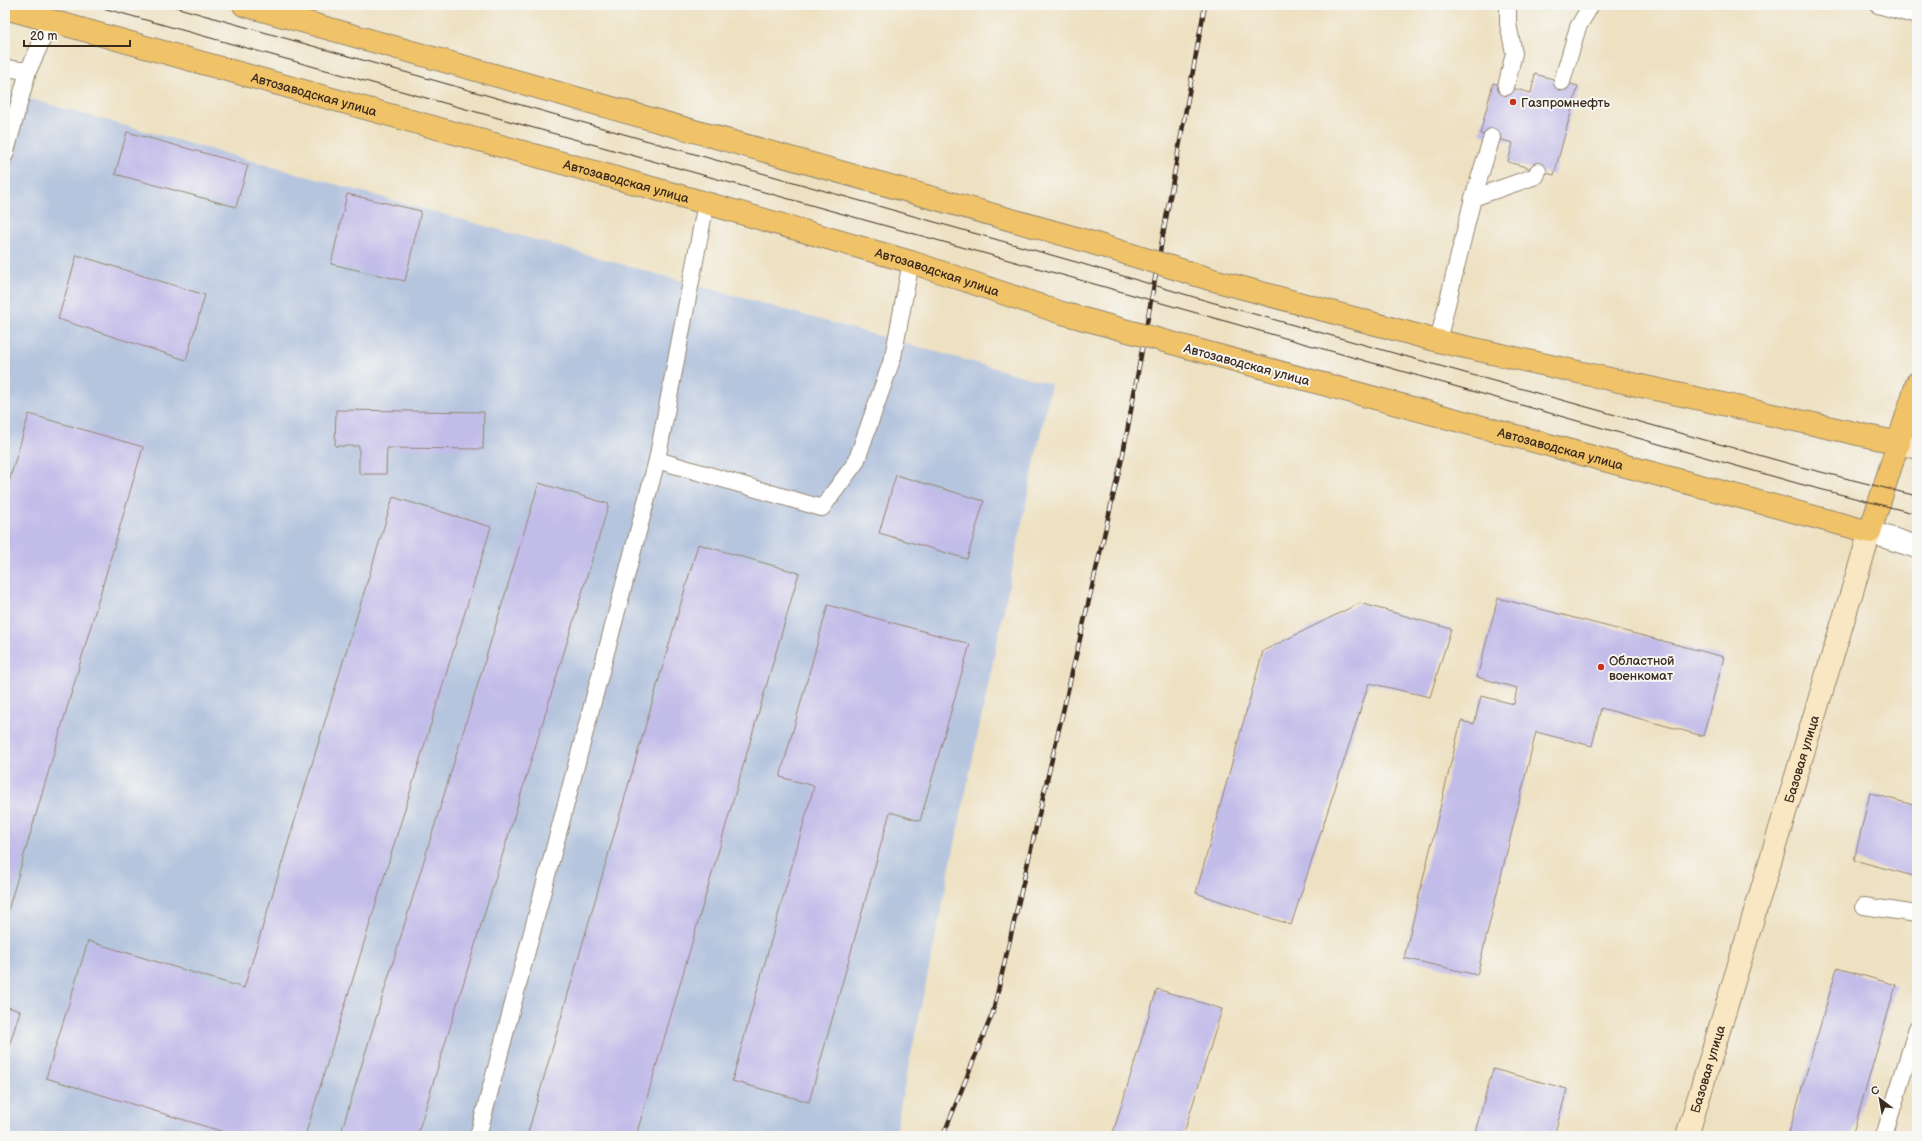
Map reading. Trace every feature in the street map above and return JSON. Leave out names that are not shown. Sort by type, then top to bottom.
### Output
[{"type":"main road","points":[[244,5],[1083,240],[1210,279],[1438,342],[1908,446]]},
{"type":"main road","name":"Автозаводская улица","points":[[5,8],[706,203],[911,262],[1062,313],[1870,532]]},
{"type":"main road","name":"Базовая улица","points":[[1687,1136],[1870,532],[1908,446],[1917,383]]},
{"type":"street","points":[[1870,532],[1917,547]]},
{"type":"lane","points":[[1506,86],[1514,53],[1508,24],[1508,5]]},
{"type":"lane","points":[[1562,82],[1578,27],[1591,5]]},
{"type":"lane","points":[[1878,5],[1917,16]]},
{"type":"lane","points":[[5,154],[28,72],[51,21]]},
{"type":"lane","points":[[5,68],[28,72]]},
{"type":"lane","points":[[1438,342],[1473,198],[1492,137]]},
{"type":"lane","points":[[1473,198],[1536,176],[1538,171]]},
{"type":"lane","points":[[478,1136],[657,460],[706,203]]},
{"type":"lane","points":[[657,460],[822,508],[856,462],[893,357],[911,262]]},
{"type":"lane","points":[[1864,906],[1917,914]]},
{"type":"lane","points":[[1884,1136],[1917,1028]]},
{"type":"shaded area","points":[[5,92],[1051,384],[894,1136],[5,1136]]},
{"type":"building","points":[[1535,74],[1578,86],[1554,175],[1508,162],[1513,143],[1480,134],[1493,83],[1531,93]]},
{"type":"building","points":[[127,132],[248,165],[236,207],[115,174]]},
{"type":"building","points":[[347,194],[421,211],[405,281],[331,264]]},
{"type":"building","points":[[77,255],[205,295],[186,360],[58,319]]},
{"type":"building","points":[[336,410],[484,412],[483,449],[387,448],[386,474],[359,474],[359,446],[335,446]]},
{"type":"building","points":[[29,414],[143,447],[5,921],[5,495]]},
{"type":"building","points":[[896,475],[984,501],[967,559],[879,533]]},
{"type":"building","points":[[539,483],[609,504],[417,1136],[340,1136]]},
{"type":"building","points":[[393,497],[491,527],[305,1136],[237,1136],[46,1078],[88,941],[244,988]]},
{"type":"building","points":[[698,544],[799,573],[636,1136],[527,1136]]},
{"type":"building","points":[[1498,598],[1724,657],[1703,736],[1601,708],[1592,746],[1536,732],[1477,975],[1404,958],[1461,721],[1474,724],[1481,696],[1514,704],[1517,688],[1477,677]]},
{"type":"building","points":[[1360,603],[1451,629],[1430,697],[1369,683],[1291,925],[1196,893],[1263,651]]},
{"type":"building","points":[[828,605],[970,644],[920,821],[890,812],[809,1102],[732,1081],[814,786],[780,777]]},
{"type":"building","points":[[1870,793],[1917,806],[1917,877],[1854,860]]},
{"type":"building","points":[[1837,968],[1896,985],[1852,1136],[1788,1136]]},
{"type":"building","points":[[1157,989],[1222,1009],[1183,1136],[1112,1136]]},
{"type":"building","points":[[5,1006],[20,1011],[5,1059]]},
{"type":"building","points":[[1493,1069],[1567,1089],[1554,1136],[1474,1136]]},
{"type":"tram line","points":[[92,5],[1073,278],[1800,484],[1917,514]]},
{"type":"tram line","points":[[168,5],[1076,262],[1204,300],[1805,468],[1917,496]]},
{"type":"railway","points":[[943,1136],[993,1012],[1123,454],[1205,5]]},
{"type":"place","name":"Газпромнефть","points":[[1513,102]]},
{"type":"place","name":"Областной военкомат","points":[[1601,667]]}]
